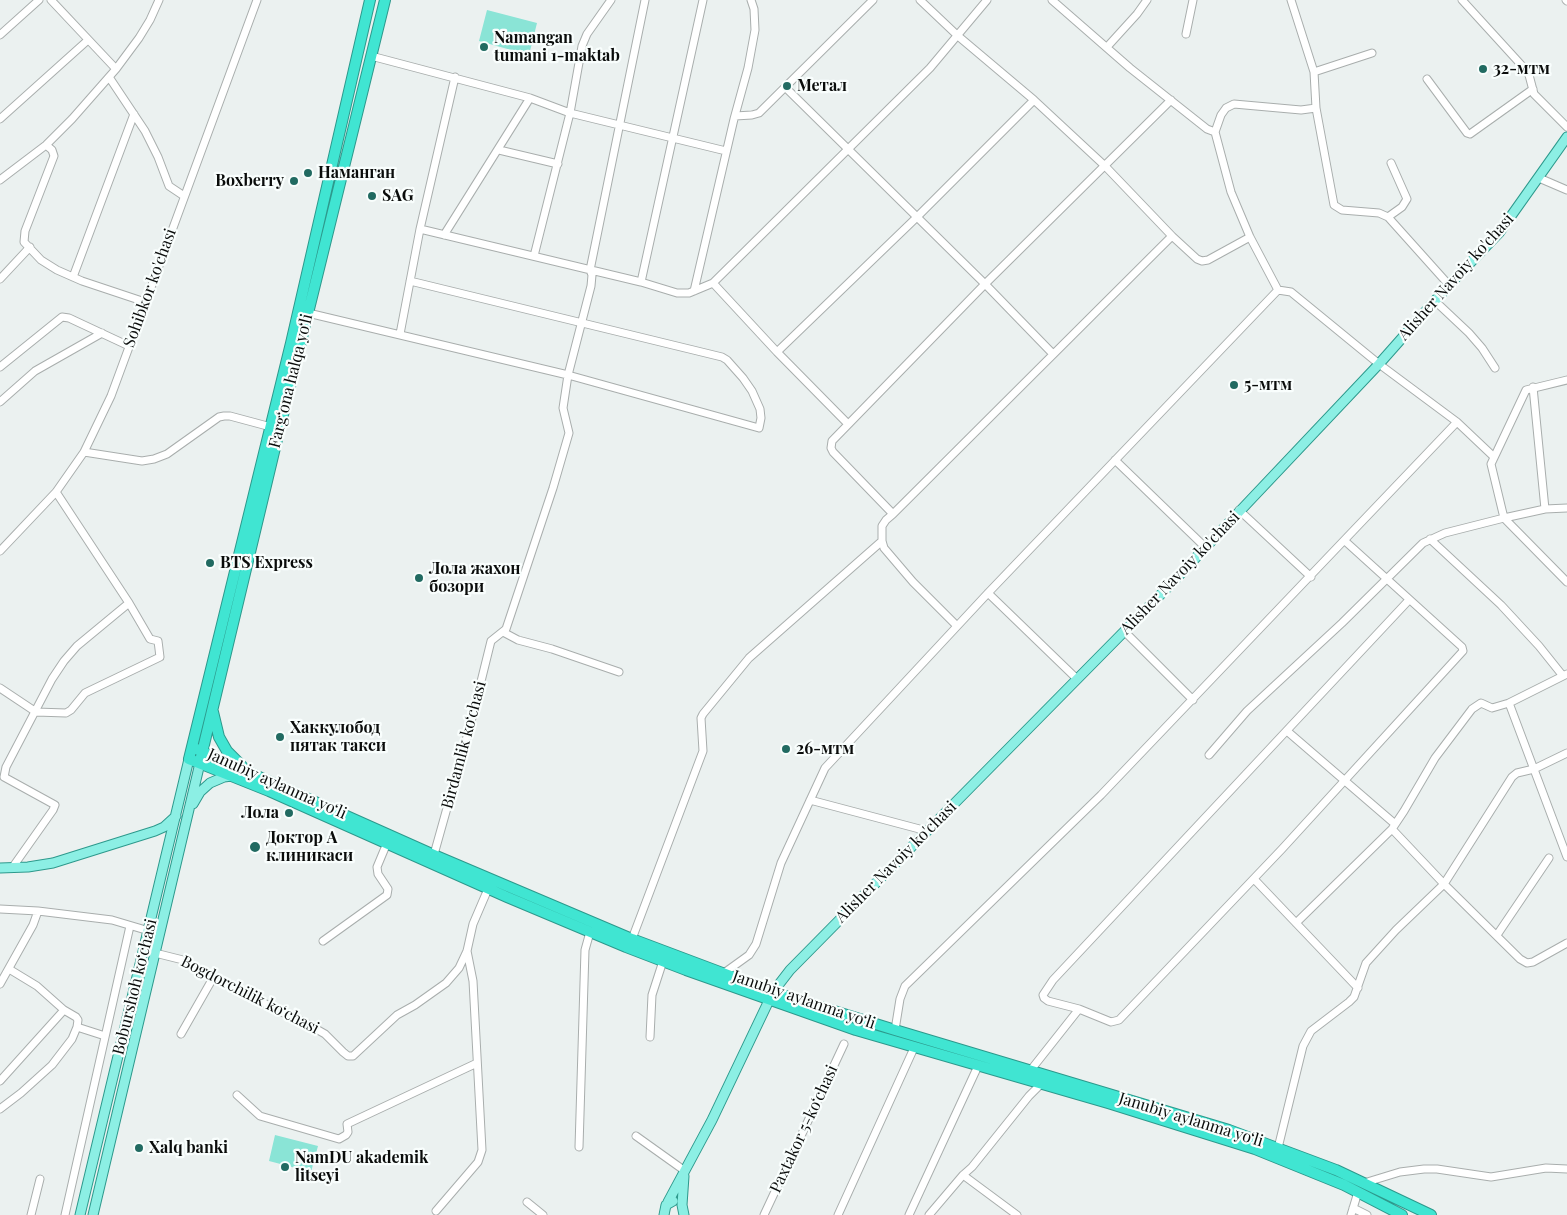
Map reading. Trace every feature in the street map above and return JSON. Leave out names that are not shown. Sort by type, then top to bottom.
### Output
[{"type":"highway","name":"Farg‘ona halqa yo‘li","points":[[189,759],[322,215],[370,0]]},
{"type":"highway","name":"Farg‘ona halqa yo‘li","points":[[200,763],[385,0]]},
{"type":"highway","points":[[212,708],[219,737],[227,751],[247,770]]},
{"type":"highway","name":"Janubiy aylanma yoʻli","points":[[192,747],[247,770],[433,859],[488,889],[663,961],[771,996],[914,1048],[1254,1149],[1344,1185],[1402,1215]]},
{"type":"highway","name":"Janubiy aylanma yoʻli","points":[[189,759],[387,843],[433,859],[632,939],[724,973],[771,996],[895,1030],[1229,1130],[1336,1170],[1430,1215]]},
{"type":"main road","name":"Alisher Navoiy ko'chasi","points":[[663,1214],[712,1120],[771,996],[790,970],[1124,631],[1379,364],[1449,285],[1499,233],[1567,137]]},
{"type":"main road","name":"Boburshoh koʻchasi","points":[[80,1215],[189,759]]},
{"type":"main road","points":[[93,1215],[200,763]]},
{"type":"main road","points":[[188,814],[204,788],[216,779],[232,776]]},
{"type":"main road","points":[[0,868],[53,863],[155,831],[164,827],[176,816]]},
{"type":"main road","points":[[685,1172],[685,1212]]},
{"type":"main road","points":[[668,1202],[676,1201],[685,1212]]},
{"type":"street","points":[[0,35],[39,0]]},
{"type":"street","points":[[52,0],[116,69]]},
{"type":"street","points":[[0,180],[46,145],[77,114],[116,69],[139,38],[159,0]]},
{"type":"street","name":"Sohibkor ko'chasi","points":[[0,551],[56,492],[84,452],[111,396],[257,0]]},
{"type":"street","points":[[534,256],[570,113],[582,46],[587,34],[611,0]]},
{"type":"street","name":"Birdamlik koʻchasi","points":[[433,859],[470,726],[491,641],[506,629],[553,488],[569,433],[564,413],[568,375],[583,323],[592,280],[590,270],[645,0]]},
{"type":"street","points":[[641,282],[703,0]]},
{"type":"street","points":[[694,291],[726,151],[748,68],[755,30],[754,9],[750,0]]},
{"type":"street","points":[[735,116],[757,114],[786,88],[873,0]]},
{"type":"street","points":[[920,0],[958,36],[1034,100],[1105,166],[1197,260],[1208,260],[1250,237]]},
{"type":"street","points":[[420,229],[641,282],[677,293],[682,294],[694,291],[713,283],[741,257],[930,68],[987,0]]},
{"type":"street","points":[[1052,0],[1171,100],[1207,129],[1215,132]]},
{"type":"street","points":[[1107,47],[1147,0]]},
{"type":"street","points":[[1186,34],[1193,0]]},
{"type":"street","points":[[1291,0],[1314,72],[1316,108],[1334,205],[1342,210],[1378,213],[1388,217],[1449,285]]},
{"type":"street","points":[[1462,0],[1529,75],[1537,98],[1567,127]]},
{"type":"street","points":[[0,119],[88,40]]},
{"type":"street","points":[[1314,72],[1372,54]]},
{"type":"street","points":[[371,56],[530,98],[570,113],[726,151]]},
{"type":"street","points":[[109,77],[134,114],[158,158],[169,186],[184,196]]},
{"type":"street","points":[[400,334],[420,229],[454,77]]},
{"type":"street","points":[[1426,79],[1467,133],[1470,134],[1533,89]]},
{"type":"street","points":[[786,88],[985,284],[1053,354]]},
{"type":"street","points":[[444,235],[530,98]]},
{"type":"street","points":[[777,352],[917,217],[1034,100]]},
{"type":"street","points":[[893,514],[831,448],[832,441],[985,284],[1171,100]]},
{"type":"street","points":[[1278,290],[1250,237],[1231,192],[1215,132],[1221,115],[1226,108],[1234,104],[1301,110],[1316,108]]},
{"type":"street","points":[[73,277],[134,114]]},
{"type":"street","points":[[46,145],[52,150],[54,156],[23,237],[24,242],[42,260],[57,270],[145,302]]},
{"type":"street","points":[[499,150],[558,164]]},
{"type":"street","points":[[1388,217],[1402,207],[1407,198],[1391,162]]},
{"type":"street","points":[[1539,178],[1567,190]]},
{"type":"street","points":[[957,626],[913,582],[884,548],[882,526],[1172,236]]},
{"type":"street","points":[[0,279],[30,247]]},
{"type":"street","points":[[308,312],[568,375],[759,428],[760,410],[752,391],[743,378],[722,357],[410,281]]},
{"type":"street","points":[[713,283],[848,424]]},
{"type":"street","points":[[1278,290],[1290,292],[1379,364],[1457,422],[1494,457]]},
{"type":"street","points":[[724,973],[749,955],[756,944],[782,864],[824,768],[988,593],[1278,290]]},
{"type":"street","points":[[1435,301],[1469,333],[1495,368]]},
{"type":"street","points":[[0,367],[62,317],[69,318],[129,346]]},
{"type":"street","points":[[0,402],[35,371],[102,333]]},
{"type":"street","points":[[1567,380],[1526,390],[1491,464],[1504,518],[1567,582]]},
{"type":"street","points":[[1533,387],[1545,509]]},
{"type":"street","points":[[84,452],[137,460],[154,459],[166,454],[219,417],[224,416],[271,427]]},
{"type":"street","points":[[895,1030],[900,999],[905,986],[1101,795],[1457,422]]},
{"type":"street","points":[[1115,460],[1205,547]]},
{"type":"street","points":[[0,688],[36,712],[66,712],[71,710],[85,693],[160,657],[158,641],[150,639],[129,603],[56,492]]},
{"type":"street","points":[[1209,755],[1247,711],[1430,538],[1545,509],[1567,508]]},
{"type":"street","points":[[1239,510],[1311,576]]},
{"type":"street","points":[[1296,923],[1394,827],[1435,758],[1472,709],[1481,703],[1492,708],[1510,703],[1565,675],[1501,605],[1430,538]]},
{"type":"street","points":[[632,939],[703,751],[700,722],[703,714],[749,658],[882,541]]},
{"type":"street","points":[[1345,541],[1462,647],[1463,652],[1254,879],[1120,1020],[1111,1022],[1044,998],[1043,995],[1053,980],[1409,600]]},
{"type":"street","points":[[988,593],[1077,679]]},
{"type":"street","points":[[12,868],[55,806],[54,803],[3,775],[52,679],[77,646],[129,603]]},
{"type":"street","points":[[1124,631],[1193,700]]},
{"type":"street","points":[[502,632],[518,640],[552,649],[619,672]]},
{"type":"street","points":[[1510,703],[1534,769],[1564,837],[1567,857]]},
{"type":"street","points":[[1286,731],[1394,827],[1444,884],[1520,959],[1527,963],[1533,962],[1567,943]]},
{"type":"street","points":[[1278,1148],[1303,1046],[1311,1031],[1354,997],[1362,971],[1371,957],[1444,884],[1508,782],[1517,773],[1534,769],[1567,753]]},
{"type":"street","points":[[810,800],[927,830]]},
{"type":"street","points":[[323,941],[388,895],[388,889],[378,874],[377,867],[387,843]]},
{"type":"street","points":[[1497,935],[1550,858]]},
{"type":"street","points":[[1254,879],[1358,988]]},
{"type":"street","name":"Bogdorchilik koʻchasi","points":[[155,953],[183,960],[192,968],[221,980],[302,1021],[325,1034],[348,1056],[352,1056],[397,1015],[416,1005],[446,983],[459,968],[467,951],[473,924],[488,889]]},
{"type":"street","points":[[0,909],[38,911],[112,920],[148,931]]},
{"type":"street","points":[[0,984],[10,969],[38,911]]},
{"type":"street","points":[[65,1215],[130,926]]},
{"type":"street","points":[[579,1147],[585,950],[590,932]]},
{"type":"street","points":[[436,1210],[478,1162],[482,1154],[473,981],[467,951]]},
{"type":"street","points":[[650,1037],[652,996],[663,961]]},
{"type":"street","points":[[0,1109],[52,1065],[72,1039],[77,1018],[64,1010],[38,986],[10,969]]},
{"type":"street","points":[[181,1034],[213,978]]},
{"type":"street","points":[[1030,1071],[1079,1009]]},
{"type":"street","points":[[0,1081],[64,1010]]},
{"type":"street","points":[[76,1027],[105,1036]]},
{"type":"street","name":"Paxtakor 5-koʻchasi","points":[[764,1215],[844,1044]]},
{"type":"street","points":[[838,1215],[914,1048]]},
{"type":"street","points":[[237,1095],[260,1116],[339,1139],[348,1132],[346,1124],[477,1063]]},
{"type":"street","points":[[908,1215],[978,1066]]},
{"type":"street","points":[[929,1215],[972,1167],[1028,1096],[1040,1084]]},
{"type":"street","points":[[636,1136],[685,1172]]},
{"type":"street","points":[[1364,1184],[1400,1172],[1424,1169],[1437,1169],[1491,1177],[1546,1168],[1567,1169]]},
{"type":"street","points":[[963,1175],[1017,1215]]},
{"type":"street","points":[[31,1215],[40,1179]]},
{"type":"street","points":[[1358,1192],[1352,1212],[1367,1215]]},
{"type":"street","points":[[527,1202],[544,1215]]},
{"type":"green space","points":[[487,10],[537,23],[529,55],[479,41]]},
{"type":"green space","points":[[275,1135],[318,1146],[311,1172],[269,1161]]},
{"type":"place","name":"Namangan tumani 1-maktab","points":[[484,47]]},
{"type":"place","name":"32-мтм","points":[[1483,69]]},
{"type":"place","name":"Метал","points":[[787,86]]},
{"type":"place","name":"Наманган","points":[[308,173]]},
{"type":"place","name":"Boxberry","points":[[294,181]]},
{"type":"place","name":"SAG","points":[[372,196]]},
{"type":"place","name":"5-мтм","points":[[1234,385]]},
{"type":"place","name":"BTS Express","points":[[210,563]]},
{"type":"place","name":"Лола жахон бозори","points":[[419,578]]},
{"type":"place","name":"Хаккулобод пятак такси","points":[[280,737]]},
{"type":"place","name":"26-мтм","points":[[786,749]]},
{"type":"place","name":"Лола","points":[[289,813]]},
{"type":"place","name":"Доктор А клиникаси","points":[[255,847]]},
{"type":"place","name":"Xalq banki","points":[[139,1148]]},
{"type":"place","name":"NamDU akademik litseyi","points":[[285,1167]]}]
